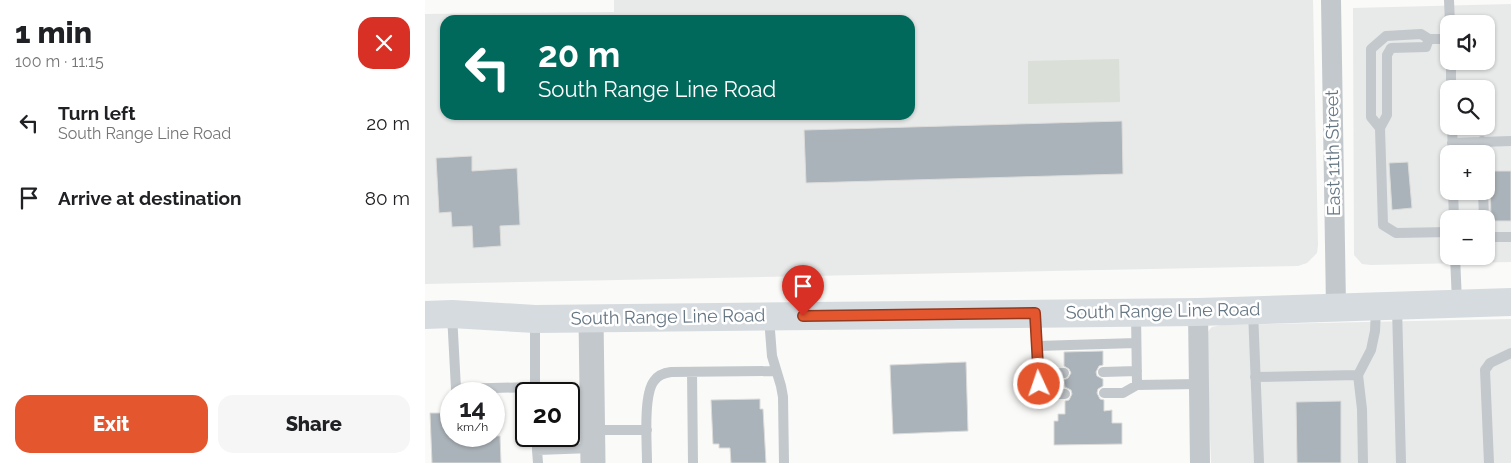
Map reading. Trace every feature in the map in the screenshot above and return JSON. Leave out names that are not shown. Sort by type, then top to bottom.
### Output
[{"type":"main road","name":"South Range Line Road","points":[[425,315],[452,314],[535,319],[1198,312],[1511,302]]},
{"type":"street","name":"East 11th Street","points":[[1331,0],[1336,307]]},
{"type":"street","points":[[1198,312],[1199,463]]},
{"type":"street","points":[[591,318],[593,447]]},
{"type":"lane","points":[[1449,0],[1450,15]]},
{"type":"lane","points":[[1380,128],[1371,117],[1371,49],[1386,36],[1421,34],[1429,39],[1440,39]]},
{"type":"lane","points":[[1429,39],[1426,47],[1391,48],[1387,55],[1387,115],[1380,128],[1383,225],[1395,234],[1440,232]]},
{"type":"lane","points":[[1452,135],[1452,143],[1511,141]]},
{"type":"lane","points":[[1495,237],[1511,237]]},
{"type":"lane","points":[[1455,265],[1457,303]]},
{"type":"lane","points":[[1363,463],[1362,409],[1358,375],[1371,350],[1375,331],[1386,305]]},
{"type":"lane","points":[[1386,305],[1401,463]]},
{"type":"lane","points":[[1253,310],[1259,463]]},
{"type":"lane","points":[[1136,312],[1137,385]]},
{"type":"lane","points":[[1035,313],[1039,394],[1065,394]]},
{"type":"lane","points":[[452,314],[455,389],[515,390]]},
{"type":"lane","points":[[769,316],[770,346],[783,397],[784,463]]},
{"type":"lane","points":[[535,319],[535,382]]},
{"type":"lane","points":[[1037,346],[1136,343]]},
{"type":"lane","points":[[1489,463],[1485,370],[1490,363],[1511,353]]},
{"type":"lane","points":[[647,463],[647,404],[649,391],[655,379],[664,373],[776,371]]},
{"type":"lane","points":[[1103,372],[1137,371]]},
{"type":"lane","points":[[692,372],[693,463]]},
{"type":"lane","points":[[1039,374],[1064,373]]},
{"type":"lane","points":[[1255,377],[1358,375]]},
{"type":"lane","points":[[1103,393],[1123,393],[1137,385],[1198,384]]},
{"type":"lane","points":[[538,463],[537,450],[593,447],[647,430]]},
{"type":"shaded area","points":[[614,0],[1313,0],[1317,253],[1307,263],[1298,266],[425,284],[425,14],[614,12]]},
{"type":"shaded area","points":[[1511,4],[1511,262],[1495,262],[1495,210],[1440,210],[1440,264],[1371,265],[1362,264],[1354,255],[1353,8]]},
{"type":"shaded area","points":[[1119,59],[1120,102],[1028,104],[1028,61]]},
{"type":"shaded area","points":[[1511,319],[1511,463],[1211,463],[1206,336],[1212,327],[1221,325]]},
{"type":"building","points":[[1122,121],[1123,174],[806,183],[804,130]]},
{"type":"building","points":[[472,156],[472,171],[517,168],[520,225],[500,226],[501,246],[473,248],[472,226],[452,227],[451,212],[439,213],[436,158]]},
{"type":"building","points":[[1408,162],[1412,208],[1392,210],[1389,163]]},
{"type":"building","points":[[1495,171],[1511,171],[1511,221],[1495,221],[1495,210],[1491,210],[1491,200],[1495,200]]},
{"type":"building","points":[[1103,351],[1103,365],[1099,366],[1096,372],[1097,376],[1103,379],[1103,386],[1098,389],[1097,393],[1100,399],[1104,400],[1104,411],[1112,410],[1112,423],[1122,423],[1122,444],[1054,445],[1054,421],[1058,421],[1058,414],[1065,414],[1065,401],[1069,400],[1072,394],[1071,390],[1065,387],[1064,380],[1071,373],[1064,366],[1064,352]]},
{"type":"building","points":[[966,362],[968,431],[893,434],[890,365]]},
{"type":"building","points":[[760,399],[760,409],[763,409],[766,463],[731,463],[730,448],[719,448],[719,444],[713,444],[711,400]]},
{"type":"building","points":[[1341,401],[1341,463],[1297,463],[1296,402]]},
{"type":"building","points":[[430,413],[440,413],[440,447],[500,447],[501,463],[432,463]]},
{"type":"route","points":[[803,316],[1035,313],[1039,384]]}]
